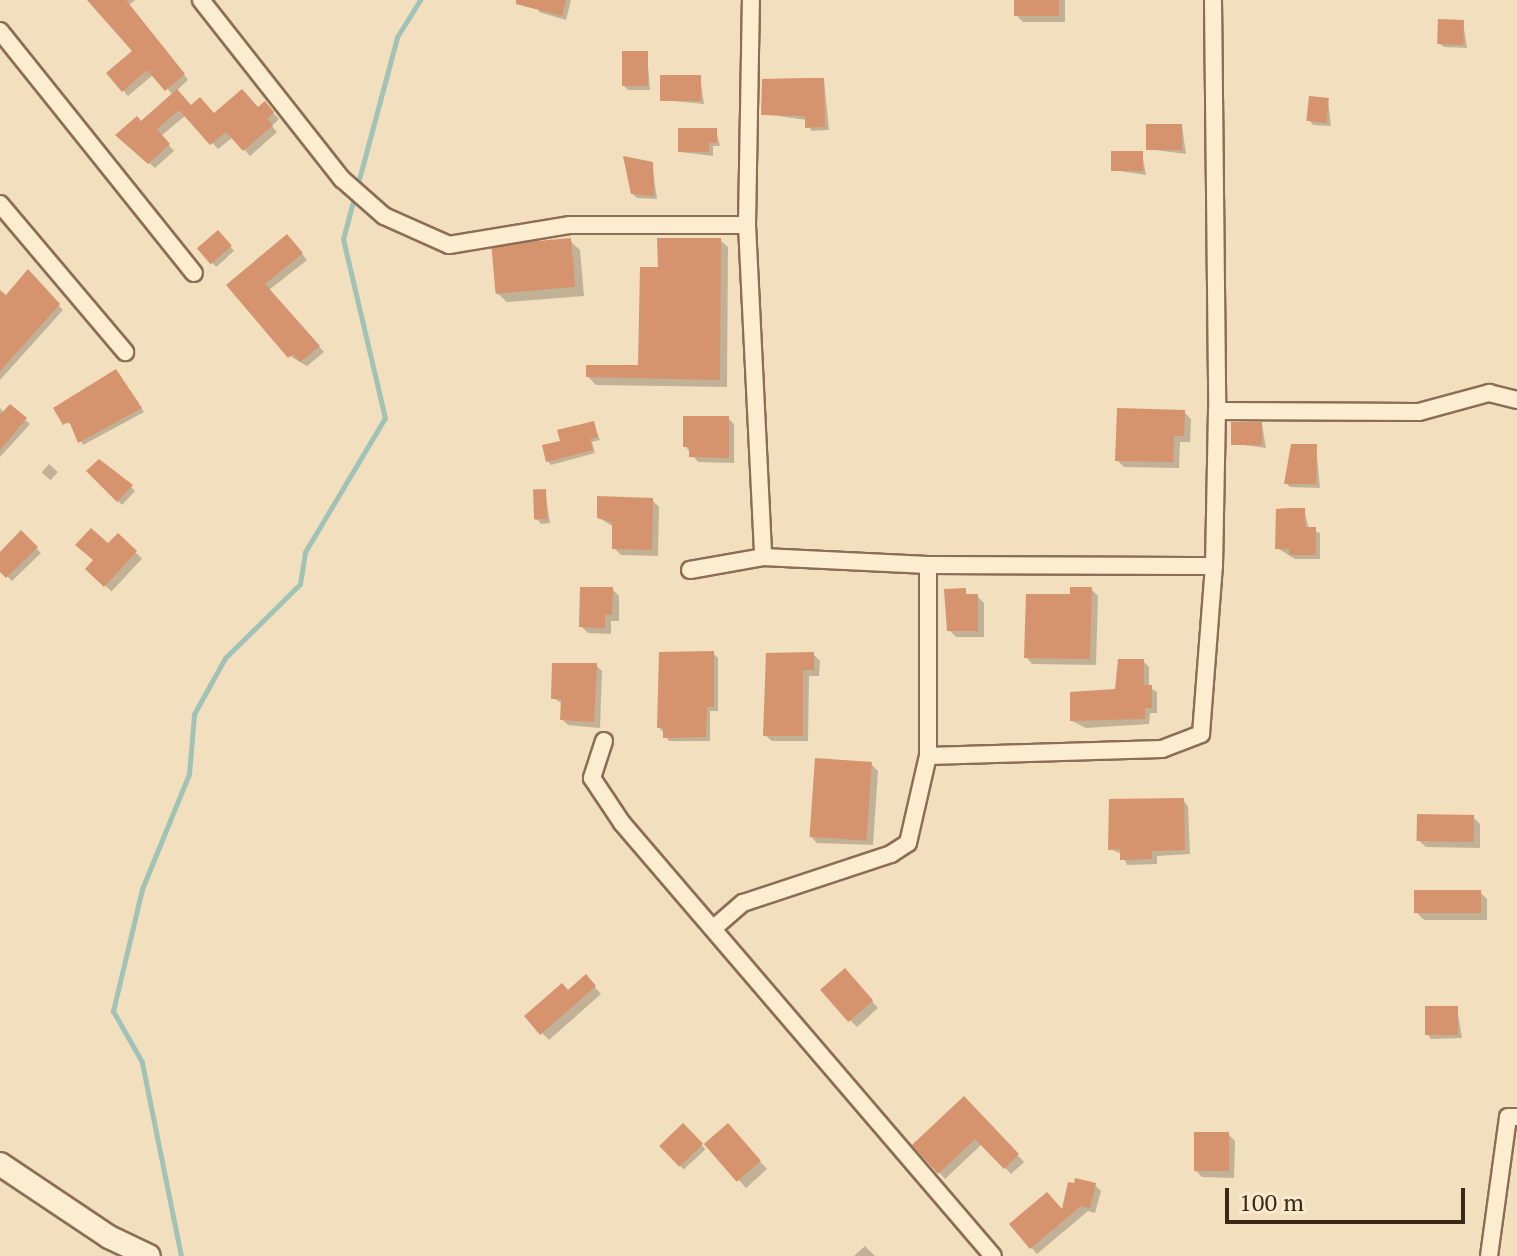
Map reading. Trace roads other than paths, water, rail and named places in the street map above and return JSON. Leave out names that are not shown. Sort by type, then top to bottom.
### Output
[{"type":"main road","points":[[0,1164],[109,1237],[149,1256]]},
{"type":"street","points":[[201,0],[342,179],[384,216],[449,245],[570,225],[747,225]]},
{"type":"street","points":[[751,0],[747,225],[763,557]]},
{"type":"street","points":[[928,756],[1162,749],[1201,734],[1214,566],[1217,411],[1213,0]]},
{"type":"street","points":[[0,31],[194,273]]},
{"type":"street","points":[[3,216],[125,352]]},
{"type":"street","points":[[1217,411],[1419,412],[1489,393],[1517,400]]},
{"type":"street","points":[[690,570],[763,557],[928,565],[1214,566]]},
{"type":"street","points":[[715,927],[743,903],[891,854],[908,843],[928,756],[928,565]]},
{"type":"street","points":[[604,741],[592,778],[622,823],[715,927],[993,1256]]},
{"type":"street","points":[[1489,1256],[1508,1117],[1517,1117]]},
{"type":"waterway","points":[[181,1256],[142,1062],[113,1011],[142,889],[189,774],[194,714],[225,658],[300,584],[305,552],[385,418],[343,239],[397,37],[420,0]]}]
